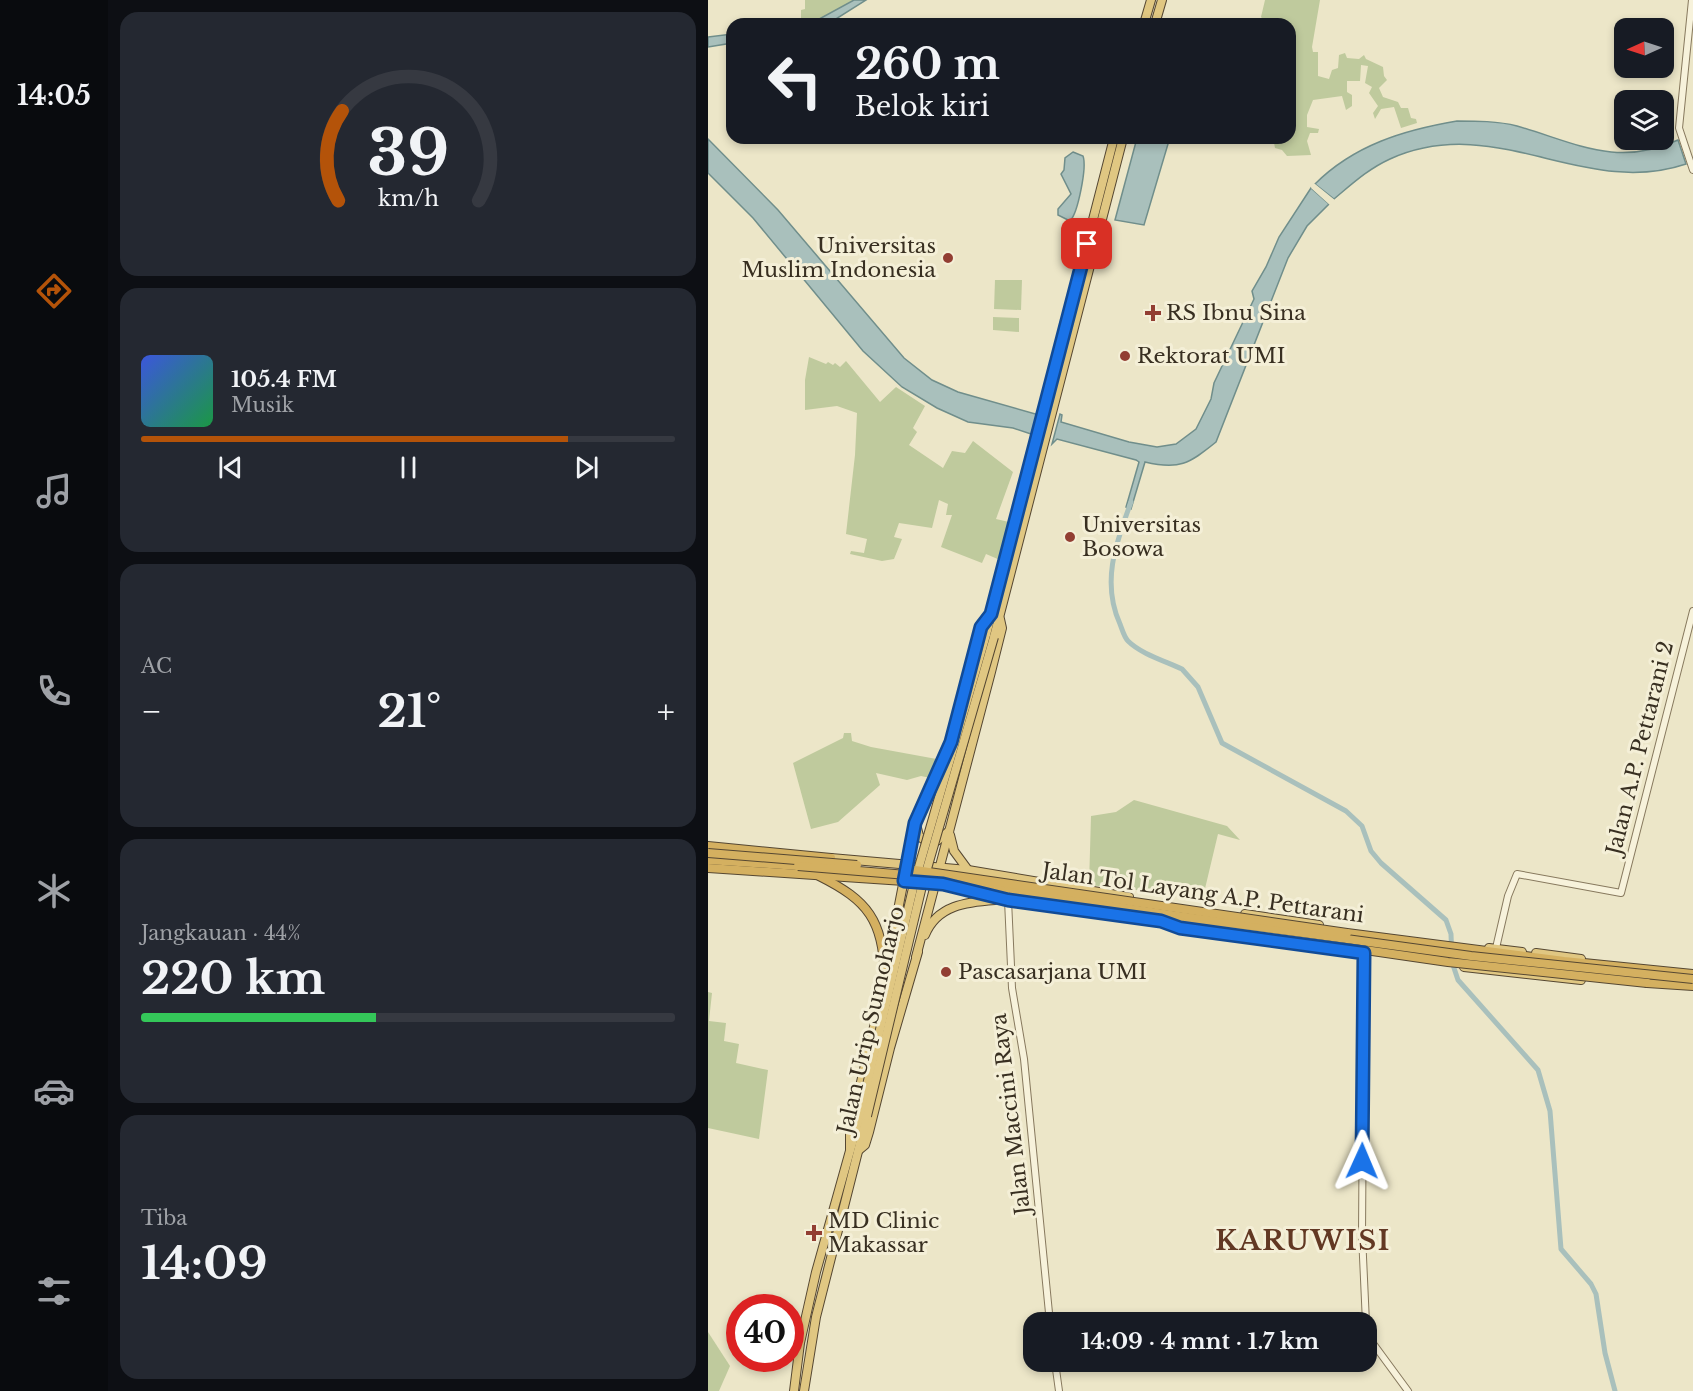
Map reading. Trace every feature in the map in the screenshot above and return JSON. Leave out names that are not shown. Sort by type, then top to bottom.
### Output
[{"type":"highway","points":[[1146,18],[1151,0]]},
{"type":"highway","points":[[1157,18],[1162,0]]},
{"type":"highway","name":"Jalan Urip Sumoharjo","points":[[1049,410],[1113,144]]},
{"type":"highway","name":"Jalan Urip Sumoharjo","points":[[829,1246],[919,896],[1121,144]]},
{"type":"highway","points":[[995,614],[1002,628],[949,831],[943,867],[935,884],[865,1145],[854,1150],[850,1129],[899,910],[915,823],[941,769],[957,721],[981,627],[995,614]]},
{"type":"highway","points":[[915,823],[919,836],[927,842],[937,841],[949,831]]},
{"type":"highway","points":[[949,831],[954,851],[968,870]]},
{"type":"highway","points":[[708,846],[831,858],[907,860],[1180,905],[1445,944],[1693,972]]},
{"type":"highway","name":"Jalan Tol Layang A.P. Pettarani","points":[[708,853],[952,874],[1442,947],[1693,972]]},
{"type":"highway","name":"Jalan Tol Layang A.P. Pettarani","points":[[708,860],[903,874],[1174,919],[1471,956],[1693,979]]},
{"type":"highway","points":[[708,868],[935,884],[1007,900],[1161,921],[1180,928],[1321,944],[1364,953],[1693,987]]},
{"type":"highway","points":[[816,874],[837,885],[861,903],[875,920],[882,938],[885,975]]},
{"type":"highway","points":[[899,910],[904,902],[913,900],[921,905],[927,916]]},
{"type":"highway","points":[[916,957],[927,931],[939,915],[965,902],[1007,900]]},
{"type":"highway","points":[[1161,921],[1186,914],[1185,908],[1180,905]]},
{"type":"highway","points":[[1214,927],[1207,917],[1208,912],[1215,910]]},
{"type":"highway","points":[[1174,919],[1406,957]]},
{"type":"highway","points":[[1174,919],[1185,924],[1399,956],[1693,987]]},
{"type":"highway","points":[[794,1391],[798,1355],[807,1313],[829,1246]]},
{"type":"highway","points":[[804,1391],[829,1246]]},
{"type":"highway","points":[[807,1313],[816,1317]]},
{"type":"street","points":[[1692,0],[1679,128],[1692,167]]},
{"type":"street","name":"Jalan A.P. Pettarani 2","points":[[1496,948],[1506,902],[1517,874],[1621,893],[1693,611]]},
{"type":"street","name":"Jalan Maccini Raya","points":[[1007,900],[1012,986],[1024,1059],[1049,1312]]},
{"type":"street","points":[[1364,953],[1362,1246],[1365,1312]]},
{"type":"street","points":[[1377,1349],[1408,1391]]},
{"type":"street","points":[[1056,1372],[1059,1391]]},
{"type":"green space","points":[[805,0],[858,0],[830,18],[801,18],[801,10],[805,9]]},
{"type":"green space","points":[[1265,0],[1320,0],[1312,47],[1313,52],[1318,52],[1318,76],[1329,79],[1332,70],[1338,68],[1339,55],[1345,53],[1347,58],[1359,59],[1364,55],[1366,59],[1383,67],[1387,80],[1379,88],[1383,97],[1398,102],[1401,108],[1408,108],[1411,118],[1416,119],[1417,123],[1401,128],[1394,107],[1381,109],[1375,119],[1373,113],[1378,106],[1369,93],[1372,87],[1365,83],[1368,66],[1361,65],[1360,81],[1347,81],[1347,92],[1352,95],[1352,106],[1346,110],[1342,96],[1313,100],[1307,115],[1307,127],[1319,129],[1318,133],[1310,133],[1307,141],[1311,155],[1287,156],[1282,150],[1275,148],[1274,144],[1296,144],[1296,18],[1261,17]]},
{"type":"green space","points":[[995,280],[1022,280],[1021,310],[994,309]]},
{"type":"green space","points":[[993,317],[1019,318],[1019,332],[993,330]]},
{"type":"green space","points":[[809,357],[826,364],[835,363],[840,367],[846,361],[880,402],[896,387],[925,406],[913,428],[917,432],[909,445],[943,468],[952,451],[965,453],[973,441],[1013,472],[996,519],[1009,522],[1000,560],[986,554],[982,563],[941,547],[952,515],[946,515],[948,504],[939,500],[932,528],[899,523],[894,537],[902,539],[894,559],[882,561],[850,554],[851,551],[864,553],[867,539],[846,534],[855,455],[857,413],[837,406],[805,410],[805,380]]},
{"type":"green space","points":[[844,733],[851,733],[852,741],[871,747],[942,760],[935,779],[921,776],[907,780],[876,773],[880,785],[838,822],[811,829],[793,763],[843,738]]},
{"type":"green space","points":[[1134,800],[1227,826],[1240,840],[1218,834],[1203,897],[1089,885],[1091,816],[1116,812]]},
{"type":"green space","points":[[708,992],[712,993],[709,1021],[726,1023],[724,1041],[739,1044],[736,1063],[768,1070],[759,1139],[708,1128]]},
{"type":"green space","points":[[708,1332],[726,1360],[727,1372],[719,1391],[708,1391]]},
{"type":"water","points":[[854,0],[866,0],[838,18],[821,18]]},
{"type":"water","points":[[726,35],[726,44],[708,47],[708,37]]},
{"type":"water","points":[[1457,121],[1510,124],[1578,145],[1616,152],[1674,150],[1674,141],[1678,140],[1686,164],[1648,172],[1611,171],[1503,149],[1466,144],[1429,147],[1390,159],[1367,172],[1334,199],[1315,184],[1330,170],[1363,149],[1418,129]]},
{"type":"water","points":[[708,139],[778,210],[904,358],[932,380],[958,392],[1039,415],[1034,435],[1013,428],[968,422],[937,408],[902,387],[863,351],[753,218],[708,173]]},
{"type":"water","points":[[1135,144],[1168,144],[1144,225],[1115,220]]},
{"type":"water","points":[[1073,152],[1083,156],[1084,170],[1079,200],[1070,221],[1058,215],[1058,209],[1071,194],[1061,174],[1064,170],[1065,158]]},
{"type":"water","points":[[1311,188],[1329,204],[1307,226],[1288,258],[1216,442],[1198,456],[1183,463],[1167,465],[1145,462],[1131,509],[1126,507],[1139,462],[1057,439],[1052,444],[1060,414],[1062,415],[1061,422],[1129,442],[1157,447],[1176,444],[1196,429],[1211,399],[1214,383],[1254,299],[1252,291],[1279,237]]},
{"type":"pier","points":[[1313,183],[1336,201],[1332,202],[1316,189],[1331,202],[1331,206],[1311,188]]},
{"type":"waterway","points":[[1131,502],[1120,532],[1111,578],[1114,608],[1127,639],[1133,646],[1182,669],[1198,687],[1222,743],[1346,811],[1362,826],[1371,851],[1381,863],[1446,920],[1451,934],[1452,962],[1458,980],[1538,1070],[1550,1111],[1561,1249],[1591,1284],[1596,1294],[1605,1353],[1615,1391]]},
{"type":"place","name":"Universitas Muslim Indonesia","points":[[948,258]]},
{"type":"place","name":"RS Ibnu Sina","points":[[1153,313]]},
{"type":"place","name":"Rektorat UMI","points":[[1125,356]]},
{"type":"place","name":"Universitas Bosowa","points":[[1070,537]]},
{"type":"place","name":"Pascasarjana UMI","points":[[946,972]]},
{"type":"place","name":"MD Clinic Makassar","points":[[814,1233]]},
{"type":"district","name":"KARUWISI","points":[[1303,1240]]},
{"type":"route","points":[[1087,244],[991,614],[981,627],[951,742],[941,769],[915,823],[904,881],[943,884],[1008,900],[1161,921],[1180,928],[1364,953],[1362,1161]]}]
